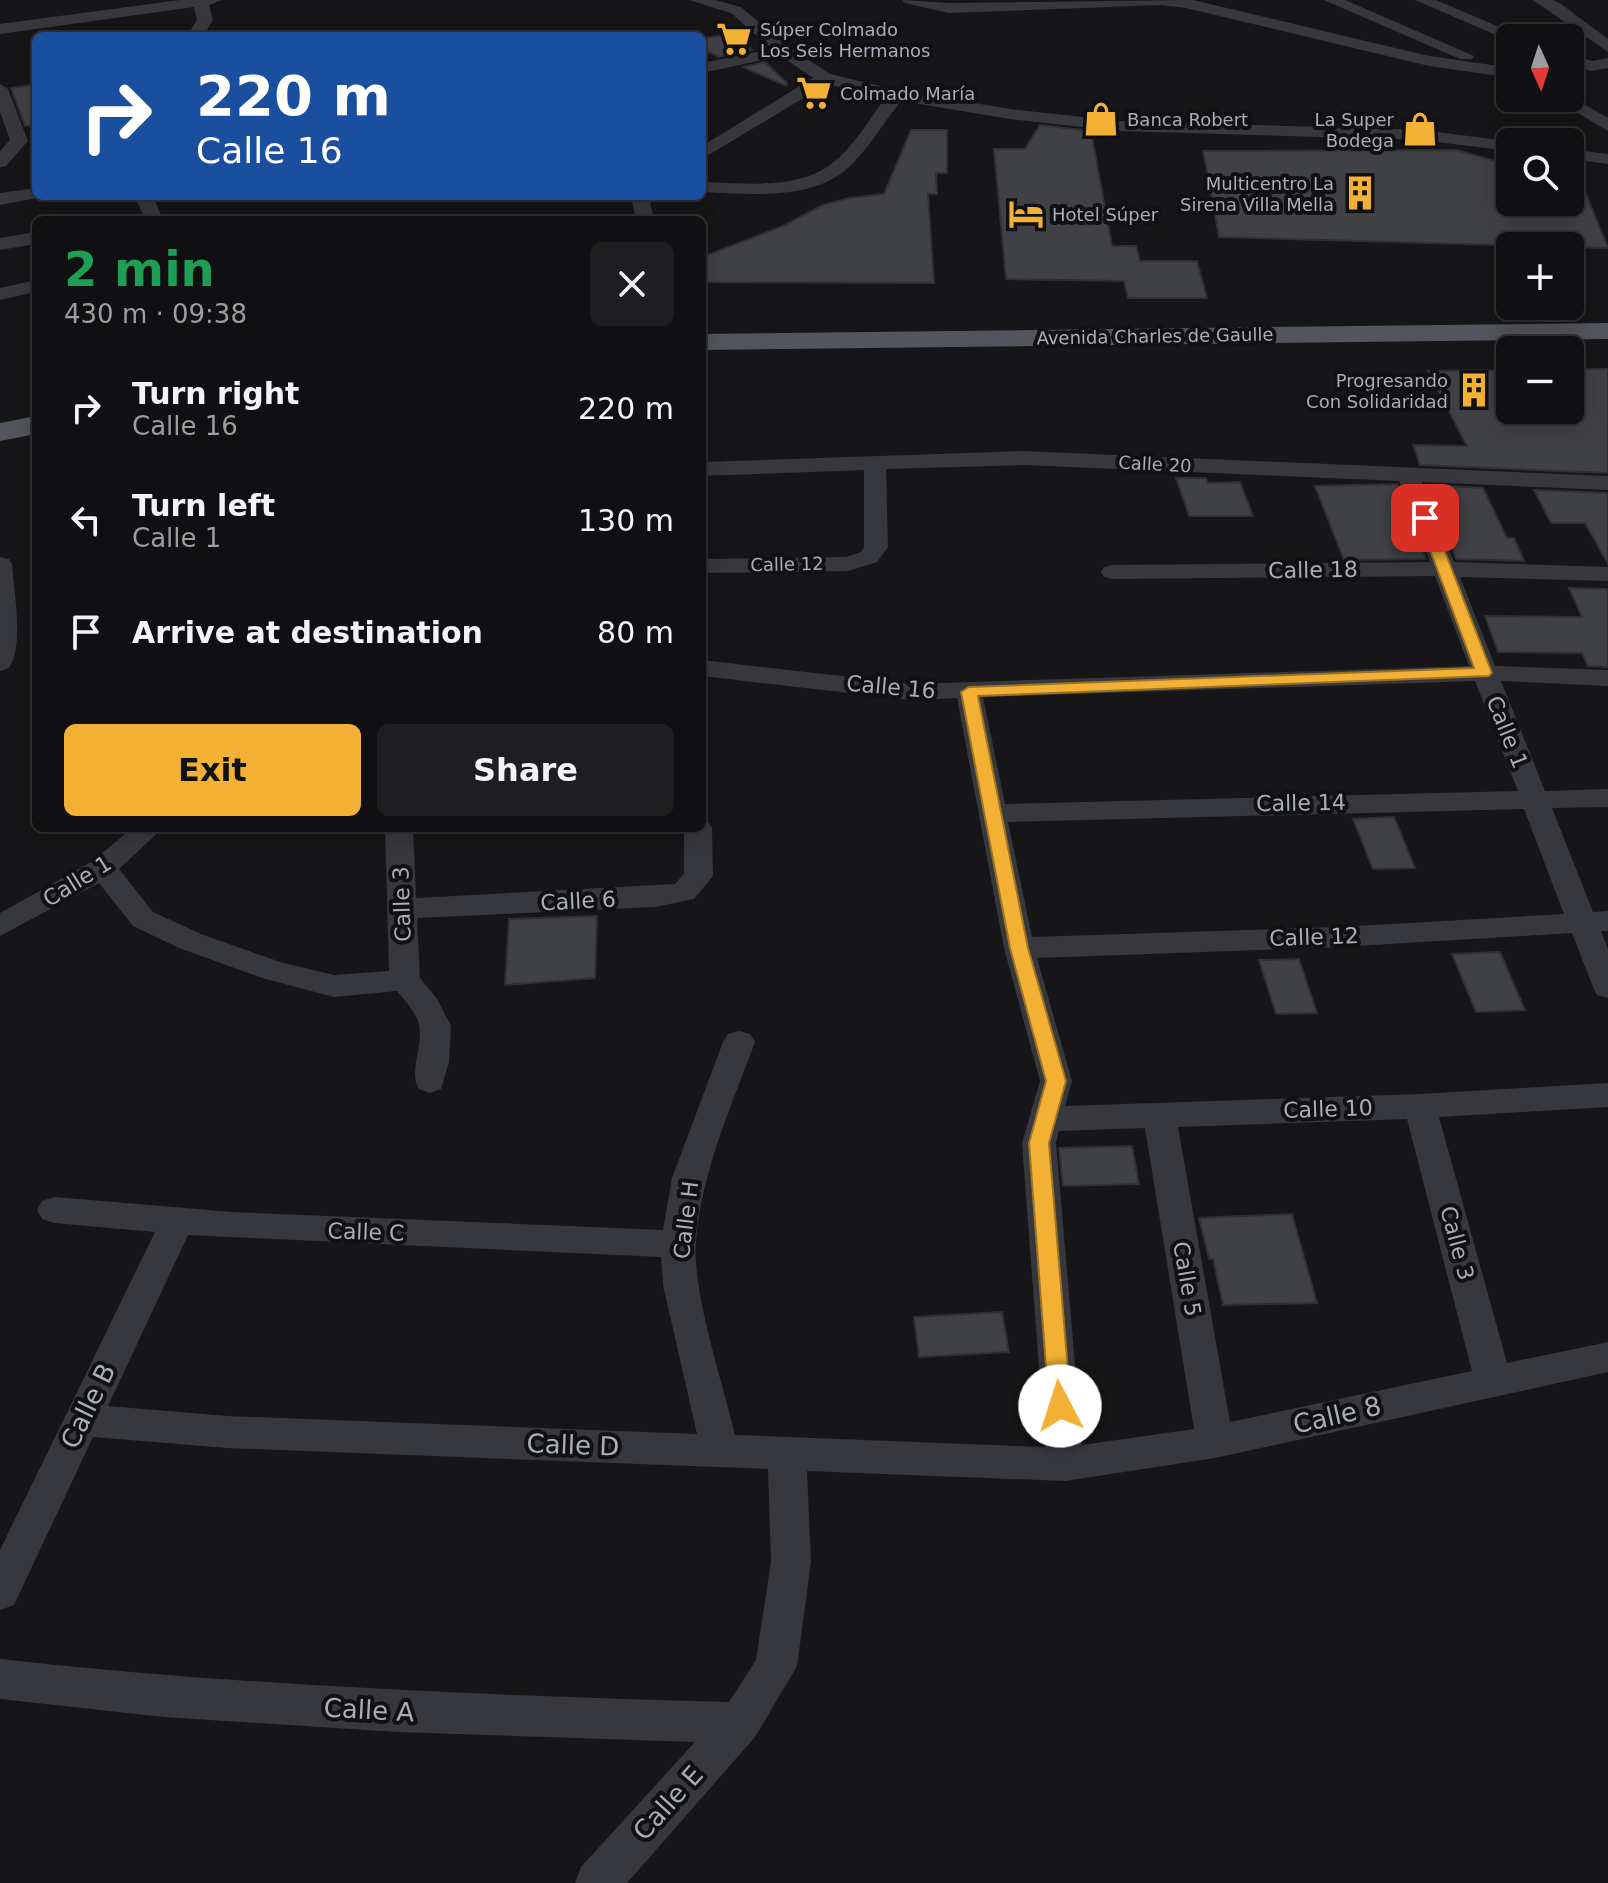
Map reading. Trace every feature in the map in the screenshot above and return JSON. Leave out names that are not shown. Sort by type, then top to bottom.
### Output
[{"type":"main road","points":[[943,332],[970,317],[1608,309]]},
{"type":"main road","name":"Avenida Charles de Gaulle","points":[[706,342],[943,332],[1608,320]]},
{"type":"main road","name":"Avenida Charles de Gaulle","points":[[706,325],[943,332],[1608,331]]},
{"type":"main road","points":[[943,332],[1043,347],[1608,341]]},
{"type":"main road","points":[[0,410],[32,405]]},
{"type":"main road","points":[[0,432],[32,426]]},
{"type":"street","points":[[65,0],[65,26]]},
{"type":"street","points":[[697,0],[738,5],[784,51],[824,78],[897,95],[1078,123],[1205,130],[1421,135],[1496,144]]},
{"type":"street","points":[[910,0],[949,8],[1160,0],[1186,3],[1429,61],[1496,73]]},
{"type":"street","points":[[1332,0],[1496,71]]},
{"type":"street","points":[[1423,0],[1496,30]]},
{"type":"street","points":[[1541,0],[1556,7],[1608,47]]},
{"type":"street","points":[[0,29],[65,26],[207,1],[205,20],[198,32]]},
{"type":"street","points":[[706,67],[784,51]]},
{"type":"street","points":[[1584,64],[1591,66],[1608,63]]},
{"type":"street","points":[[706,152],[824,78]]},
{"type":"street","points":[[0,89],[19,141],[0,162]]},
{"type":"street","points":[[706,187],[775,187],[811,180],[837,169],[897,95]]},
{"type":"street","points":[[1584,110],[1608,126]]},
{"type":"street","points":[[1584,156],[1608,159]]},
{"type":"street","points":[[0,199],[32,194]]},
{"type":"street","points":[[0,244],[32,239]]},
{"type":"street","points":[[0,294],[32,287]]},
{"type":"street","name":"Calle 20","points":[[706,469],[1023,458],[1608,483]]},
{"type":"street","name":"Calle 12","points":[[706,566],[848,564],[869,557],[876,547],[875,461]]},
{"type":"street","name":"Calle 1","points":[[1408,476],[1533,797],[1596,922],[1608,987]]},
{"type":"street","points":[[0,564],[4,646],[0,663]]},
{"type":"street","name":"Calle 18","points":[[1113,572],[1443,569],[1608,574]]},
{"type":"street","name":"Calle 16","points":[[706,668],[910,692],[1484,673],[1608,678]]},
{"type":"street","points":[[969,692],[1019,948],[1056,1081],[1039,1143],[1065,1464]]},
{"type":"street","name":"Calle 14","points":[[995,813],[1533,797],[1608,798]]},
{"type":"street","name":"Calle 1","points":[[0,926],[103,868],[144,832]]},
{"type":"street","name":"Calle 3","points":[[399,832],[405,980]]},
{"type":"street","name":"Calle 6","points":[[402,909],[655,897],[684,892],[699,876],[698,832]]},
{"type":"street","points":[[103,868],[143,919],[190,941],[273,971],[334,986],[405,980],[430,1010],[438,1030],[430,1081]]},
{"type":"street","name":"Calle 12","points":[[1019,948],[1340,937],[1596,922]]},
{"type":"street","name":"Calle H","points":[[720,1450],[681,1285],[678,1244],[689,1178],[739,1042]]},
{"type":"street","name":"Calle 10","points":[[1048,1119],[1420,1106],[1608,1095]]},
{"type":"street","name":"Calle 3","points":[[1420,1106],[1493,1380]]},
{"type":"street","name":"Calle 5","points":[[1160,1117],[1215,1442]]},
{"type":"street","name":"Calle C","points":[[54,1210],[249,1227],[678,1244]]},
{"type":"street","name":"Calle B","points":[[0,1592],[178,1221]]},
{"type":"street","name":"Calle 8","points":[[1065,1464],[1215,1442],[1608,1357]]},
{"type":"street","name":"Calle D","points":[[81,1420],[226,1432],[1065,1464]]},
{"type":"street","points":[[740,1723],[776,1666],[791,1562],[787,1455]]},
{"type":"street","name":"Calle A","points":[[0,1679],[164,1697],[398,1712],[740,1723]]},
{"type":"street","name":"Calle E","points":[[597,1883],[740,1723]]},
{"type":"building","points":[[735,34],[752,50],[719,57],[706,51],[706,38]]},
{"type":"building","points":[[765,62],[787,83],[786,86],[743,67]]},
{"type":"building","points":[[32,85],[32,125],[25,126],[11,88]]},
{"type":"building","points":[[1040,125],[1091,131],[1112,246],[1136,246],[1140,261],[1197,261],[1207,298],[1128,298],[1124,281],[1006,279],[994,149],[1025,149]]},
{"type":"building","points":[[911,130],[947,130],[947,173],[936,173],[937,194],[928,194],[934,283],[706,282],[706,255],[783,226],[823,205],[884,194]]},
{"type":"building","name":"Multicentro La Sirena Villa Mella","points":[[1456,150],[1496,161],[1496,216],[1584,216],[1584,189],[1608,248],[1584,247],[1584,232],[1496,232],[1496,245],[1219,237],[1203,151]]},
{"type":"building","points":[[1584,369],[1608,369],[1608,473],[1420,465],[1413,445],[1467,446],[1428,371],[1496,370],[1496,424],[1584,424]]},
{"type":"building","points":[[1176,478],[1206,478],[1208,483],[1240,482],[1253,516],[1189,516]]},
{"type":"building","points":[[1397,484],[1426,559],[1344,560],[1315,486]]},
{"type":"building","points":[[1426,485],[1483,488],[1507,538],[1514,538],[1524,561],[1456,559]]},
{"type":"building","points":[[1534,490],[1608,493],[1608,564],[1585,523],[1551,523]]},
{"type":"building","points":[[1569,588],[1608,589],[1608,667],[1588,666],[1582,653],[1498,652],[1485,616],[1582,617]]},
{"type":"building","points":[[1394,817],[1415,868],[1373,869],[1353,819]]},
{"type":"building","points":[[597,916],[595,978],[505,985],[509,919]]},
{"type":"building","points":[[1500,952],[1525,1010],[1476,1012],[1452,954]]},
{"type":"building","points":[[1299,959],[1317,1013],[1276,1014],[1259,960]]},
{"type":"building","points":[[1132,1146],[1139,1184],[1063,1186],[1059,1148]]},
{"type":"building","points":[[1292,1214],[1317,1303],[1223,1305],[1213,1259],[1209,1259],[1199,1218]]},
{"type":"building","points":[[1002,1312],[1009,1352],[919,1357],[914,1317]]},
{"type":"place","name":"Súper Colmado Los Seis Hermanos","points":[[734,39]]},
{"type":"place","name":"Colmado María","points":[[814,93]]},
{"type":"place","name":"Banca Robert","points":[[1101,119]]},
{"type":"place","name":"La Super Bodega","points":[[1420,129]]},
{"type":"place","name":"Multicentro La Sirena Villa Mella","points":[[1360,193]]},
{"type":"place","name":"Hotel Súper","points":[[1026,214]]},
{"type":"place","name":"Progresando Con Solidaridad","points":[[1474,390]]},
{"type":"route","points":[[1060,1406],[1039,1143],[1056,1081],[1019,948],[969,692],[1484,673],[1425,518]]}]
